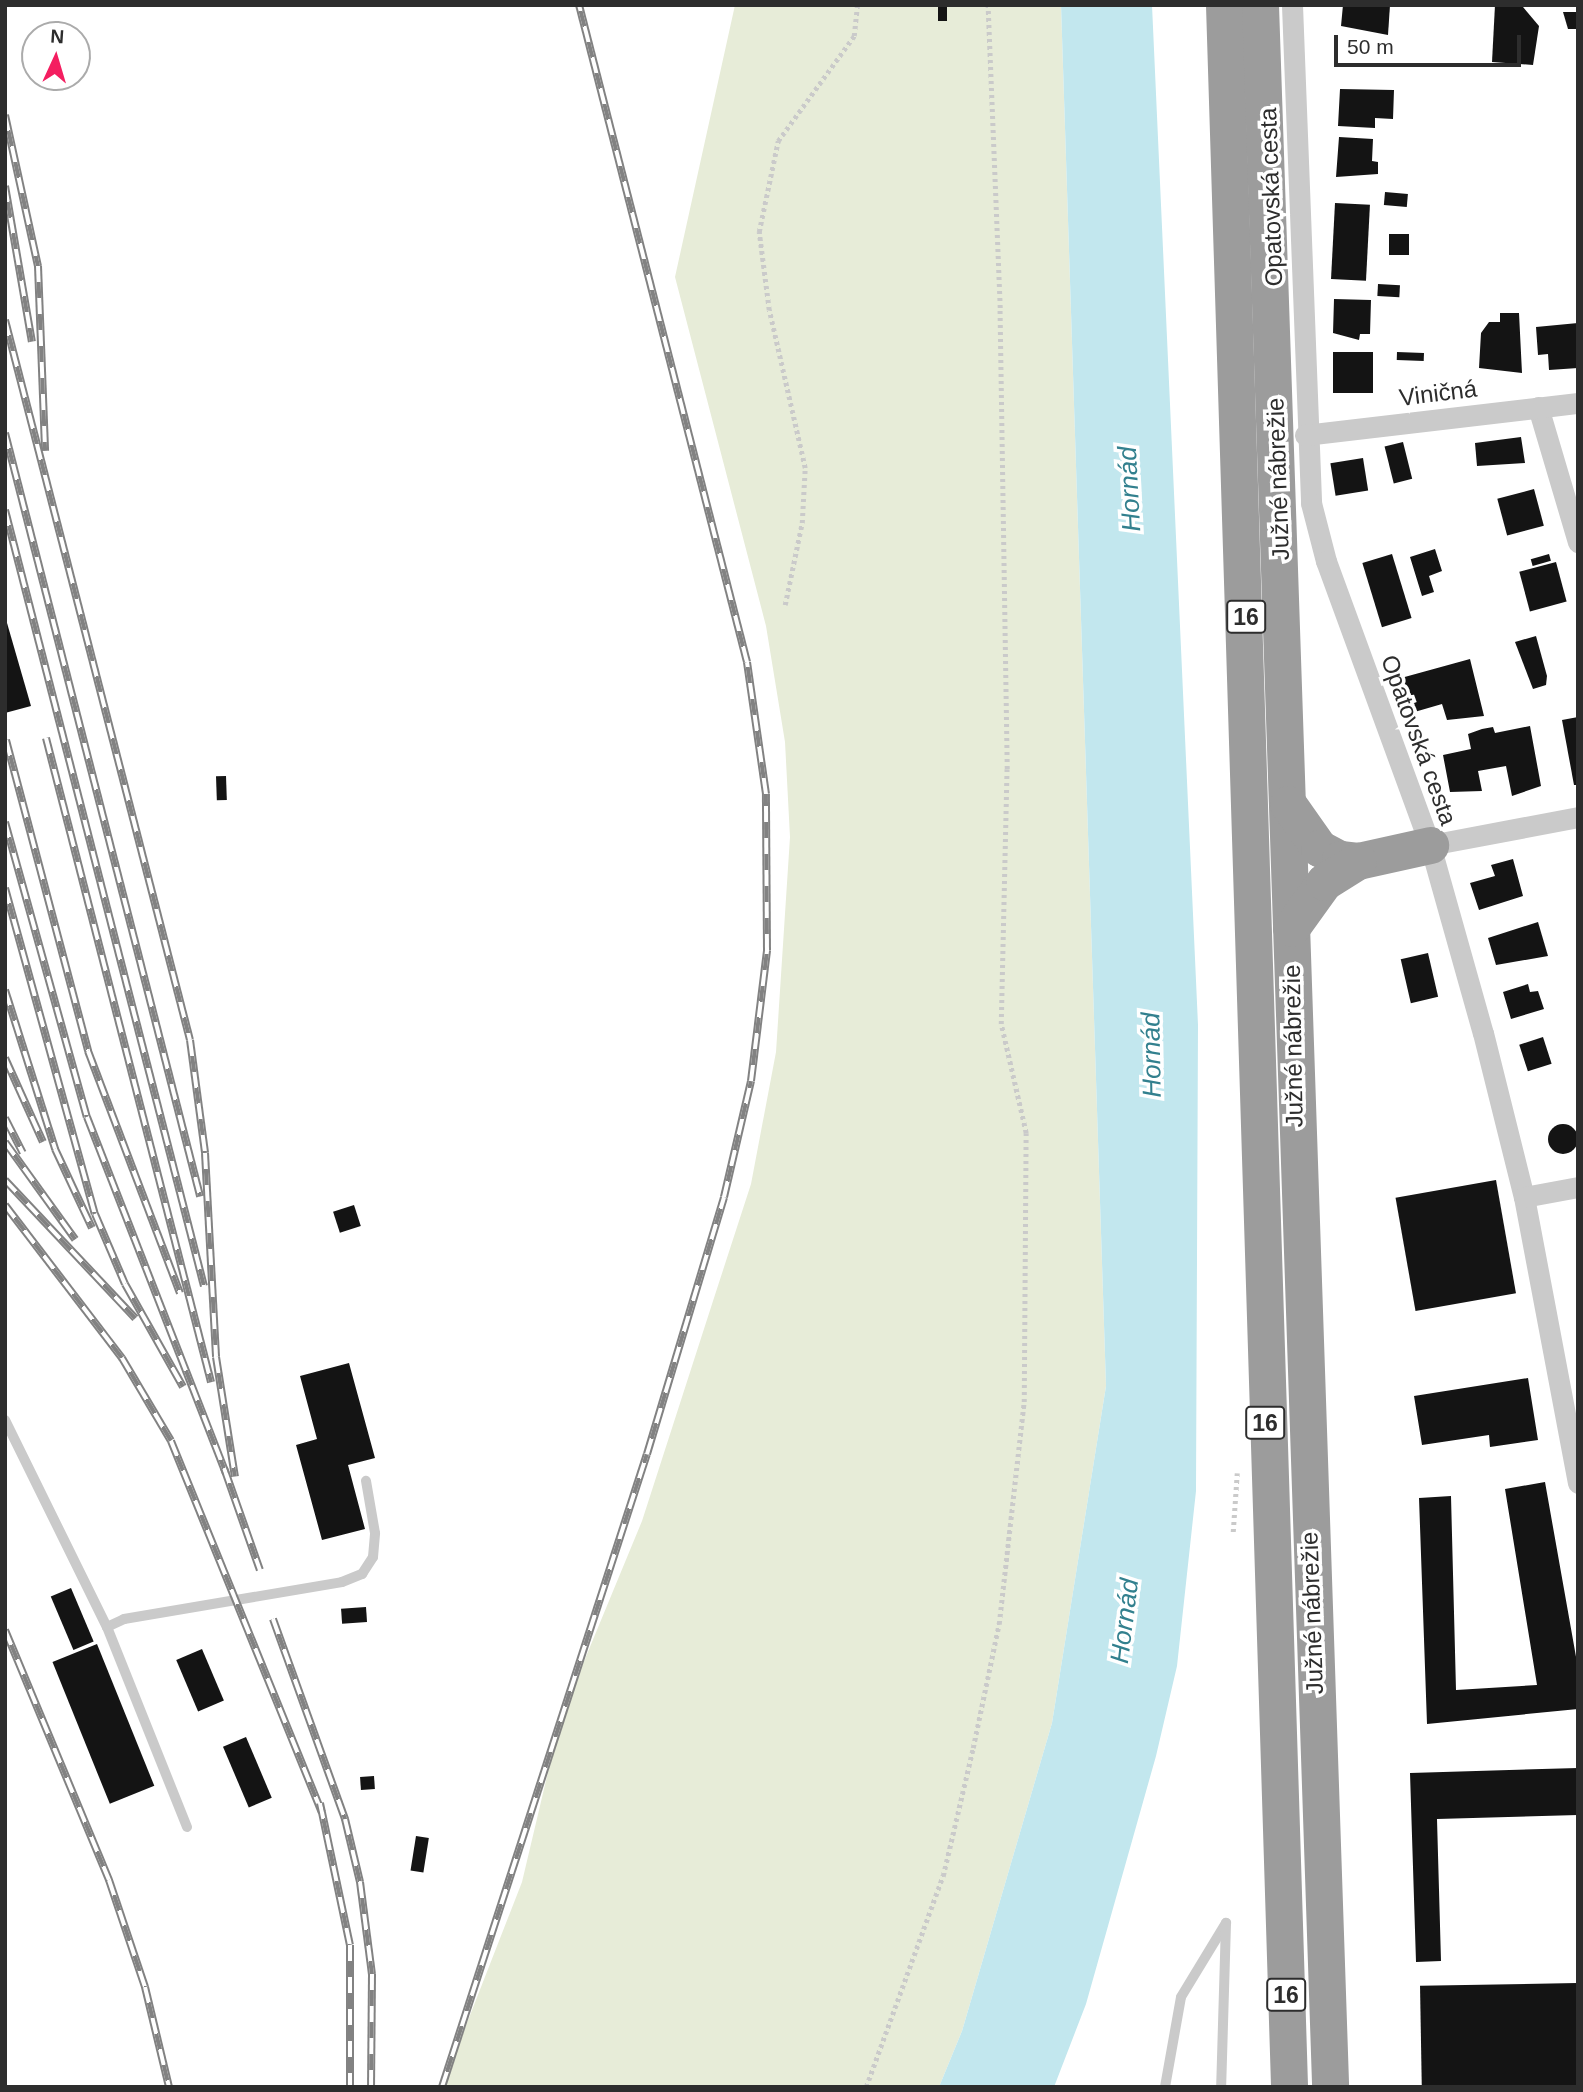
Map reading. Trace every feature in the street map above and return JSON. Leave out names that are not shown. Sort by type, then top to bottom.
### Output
[{"type":"highway","name":"Južné nábrežie","points":[[1224,5],[1289,2087]]},
{"type":"highway","name":"Južné nábrežie","points":[[1260,5],[1330,2087]]},
{"type":"highway","points":[[1288,804],[1319,848],[1358,861]]},
{"type":"highway","points":[[1291,928],[1324,883],[1358,861],[1430,845]]},
{"type":"street","name":"Opatovská cesta","points":[[1292,5],[1305,435],[1311,503],[1326,561],[1430,845],[1524,1197],[1578,1483]]},
{"type":"street","name":"Viničná","points":[[1305,435],[1578,402]]},
{"type":"street","points":[[1538,407],[1578,542]]},
{"type":"street","points":[[1430,845],[1578,817]]},
{"type":"street","points":[[1524,1197],[1578,1187]]},
{"type":"lane","points":[[5,1420],[107,1627],[187,1827]]},
{"type":"lane","points":[[107,1627],[124,1619],[342,1582],[362,1574],[373,1557],[376,1533],[366,1481]]},
{"type":"lane","points":[[1165,2087],[1181,1997],[1226,1923],[1221,2087]]},
{"type":"path","points":[[785,605],[802,523],[805,468],[769,310],[759,232],[778,141],[854,36],[857,5]]},
{"type":"path","points":[[866,2087],[943,1876],[973,1748],[999,1624],[1024,1402],[1026,1133],[1001,1024],[1007,755],[1000,307],[988,5]]},
{"type":"green space","points":[[735,5],[1061,5],[1106,1386],[1052,1723],[962,2031],[939,2087],[442,2087],[522,1882],[561,1717],[642,1521],[751,1184],[776,1052],[790,837],[785,742],[766,626],[675,277]]},
{"type":"water","name":"Hornád","points":[[1061,5],[1152,5],[1198,1025],[1196,1491],[1177,1666],[1156,1756],[1086,2004],[1054,2087],[939,2087],[962,2031],[1052,1723],[1106,1386]]},
{"type":"building","points":[[1343,5],[1390,5],[1388,35],[1341,26]]},
{"type":"building","points":[[1495,5],[1523,7],[1539,26],[1533,65],[1492,62]]},
{"type":"building","points":[[938,7],[947,7],[947,21],[938,21]]},
{"type":"building","points":[[1563,12],[1578,12],[1578,29],[1568,29]]},
{"type":"building","points":[[1340,89],[1394,90],[1393,119],[1375,118],[1375,128],[1338,126]]},
{"type":"building","points":[[1339,137],[1373,139],[1372,161],[1378,162],[1378,174],[1336,177]]},
{"type":"building","points":[[1385,192],[1408,194],[1407,207],[1384,205]]},
{"type":"building","points":[[1335,203],[1370,205],[1366,281],[1331,279]]},
{"type":"building","points":[[1389,234],[1409,234],[1409,255],[1389,255]]},
{"type":"building","points":[[1378,284],[1400,285],[1399,297],[1377,296]]},
{"type":"building","points":[[1334,299],[1371,300],[1370,334],[1360,334],[1359,340],[1333,333]]},
{"type":"building","points":[[1500,313],[1519,313],[1522,373],[1479,368],[1481,333],[1489,322],[1500,322]]},
{"type":"building","points":[[1578,323],[1578,368],[1549,370],[1548,354],[1538,355],[1536,327]]},
{"type":"building","points":[[1333,352],[1373,352],[1373,393],[1333,393]]},
{"type":"building","points":[[1397,352],[1424,353],[1424,361],[1397,360]]},
{"type":"building","points":[[1521,437],[1525,463],[1477,466],[1475,443]]},
{"type":"building","points":[[1403,442],[1412,479],[1394,483],[1385,447]]},
{"type":"building","points":[[1363,458],[1368,491],[1336,496],[1330,463]]},
{"type":"building","points":[[1534,489],[1544,526],[1507,536],[1497,499]]},
{"type":"building","points":[[1435,549],[1442,571],[1429,576],[1434,592],[1422,596],[1410,557]]},
{"type":"building","points":[[1392,554],[1412,618],[1382,627],[1362,563]]},
{"type":"building","points":[[1549,554],[1551,561],[1533,566],[1531,559]]},
{"type":"building","points":[[1556,562],[1567,602],[1530,611],[1519,572]]},
{"type":"building","points":[[5,616],[31,706],[5,713]]},
{"type":"building","points":[[1536,636],[1547,676],[1546,685],[1533,689],[1515,642]]},
{"type":"building","points":[[1470,659],[1484,716],[1447,720],[1442,704],[1411,713],[1401,678]]},
{"type":"building","points":[[1578,717],[1578,785],[1574,785],[1562,720]]},
{"type":"building","points":[[1530,726],[1541,786],[1512,796],[1506,766],[1478,771],[1482,791],[1450,792],[1443,755],[1471,749],[1468,734],[1493,727],[1495,733]]},
{"type":"building","points":[[216,776],[226,776],[227,800],[217,800]]},
{"type":"building","points":[[1513,859],[1523,896],[1479,910],[1470,883],[1495,876],[1491,865]]},
{"type":"building","points":[[1538,922],[1548,956],[1496,965],[1488,938]]},
{"type":"building","points":[[1428,953],[1438,997],[1411,1003],[1401,959]]},
{"type":"building","points":[[1528,984],[1530,992],[1538,991],[1544,1009],[1511,1019],[1503,992]]},
{"type":"building","points":[[1543,1037],[1552,1064],[1528,1071],[1519,1045]]},
{"type":"building","points":[[1563,1124],[1574,1128],[1578,1139],[1574,1150],[1563,1154],[1552,1150],[1548,1139],[1552,1128]]},
{"type":"building","points":[[1496,1180],[1516,1293],[1416,1311],[1396,1198]]},
{"type":"building","points":[[354,1205],[361,1226],[340,1233],[333,1212]]},
{"type":"building","points":[[349,1363],[375,1458],[348,1465],[365,1529],[322,1540],[296,1445],[317,1439],[300,1376]]},
{"type":"building","points":[[1528,1378],[1538,1440],[1490,1447],[1489,1435],[1422,1445],[1414,1396]]},
{"type":"building","points":[[1545,1482],[1578,1668],[1578,1709],[1427,1724],[1419,1498],[1451,1496],[1456,1690],[1537,1685],[1505,1489]]},
{"type":"building","points":[[71,1588],[94,1641],[73,1650],[51,1597]]},
{"type":"building","points":[[366,1607],[367,1622],[342,1624],[341,1609]]},
{"type":"building","points":[[97,1644],[154,1786],[110,1804],[52,1662]]},
{"type":"building","points":[[202,1649],[224,1701],[198,1711],[176,1660]]},
{"type":"building","points":[[246,1737],[272,1798],[249,1808],[223,1747]]},
{"type":"building","points":[[1578,1768],[1578,1815],[1437,1819],[1441,1961],[1416,1962],[1410,1773]]},
{"type":"building","points":[[374,1776],[375,1789],[361,1790],[360,1777]]},
{"type":"building","points":[[416,1836],[429,1838],[423,1873],[411,1871]]},
{"type":"building","points":[[1577,1983],[1578,2087],[1422,2087],[1420,1986]]},
{"type":"railway","points":[[442,2087],[647,1454],[724,1197],[751,1081],[767,950],[766,794],[747,662],[579,5]]},
{"type":"railway","points":[[5,115],[38,266],[45,451]]},
{"type":"railway","points":[[5,186],[32,342]]},
{"type":"railway","points":[[5,320],[190,1040],[205,1153],[216,1357],[235,1477]]},
{"type":"railway","points":[[5,433],[200,1196]]},
{"type":"railway","points":[[5,510],[204,1286]]},
{"type":"railway","points":[[46,738],[211,1382]]},
{"type":"railway","points":[[6,740],[88,1051],[180,1293]]},
{"type":"railway","points":[[5,822],[87,1117],[226,1474]]},
{"type":"railway","points":[[5,888],[95,1214],[125,1284],[183,1387]]},
{"type":"railway","points":[[5,990],[55,1149],[92,1228]]},
{"type":"railway","points":[[5,1058],[43,1142]]},
{"type":"railway","points":[[5,1118],[23,1153]]},
{"type":"railway","points":[[5,1142],[75,1239]]},
{"type":"railway","points":[[5,1180],[135,1318]]},
{"type":"railway","points":[[5,1205],[122,1358],[171,1441],[322,1813]]},
{"type":"railway","points":[[224,1468],[260,1570]]},
{"type":"railway","points":[[273,1619],[345,1819],[360,1882],[372,1974],[371,2087]]},
{"type":"railway","points":[[5,1630],[109,1880],[145,1987],[169,2087]]},
{"type":"railway","points":[[320,1803],[350,1945],[350,2087]]}]
